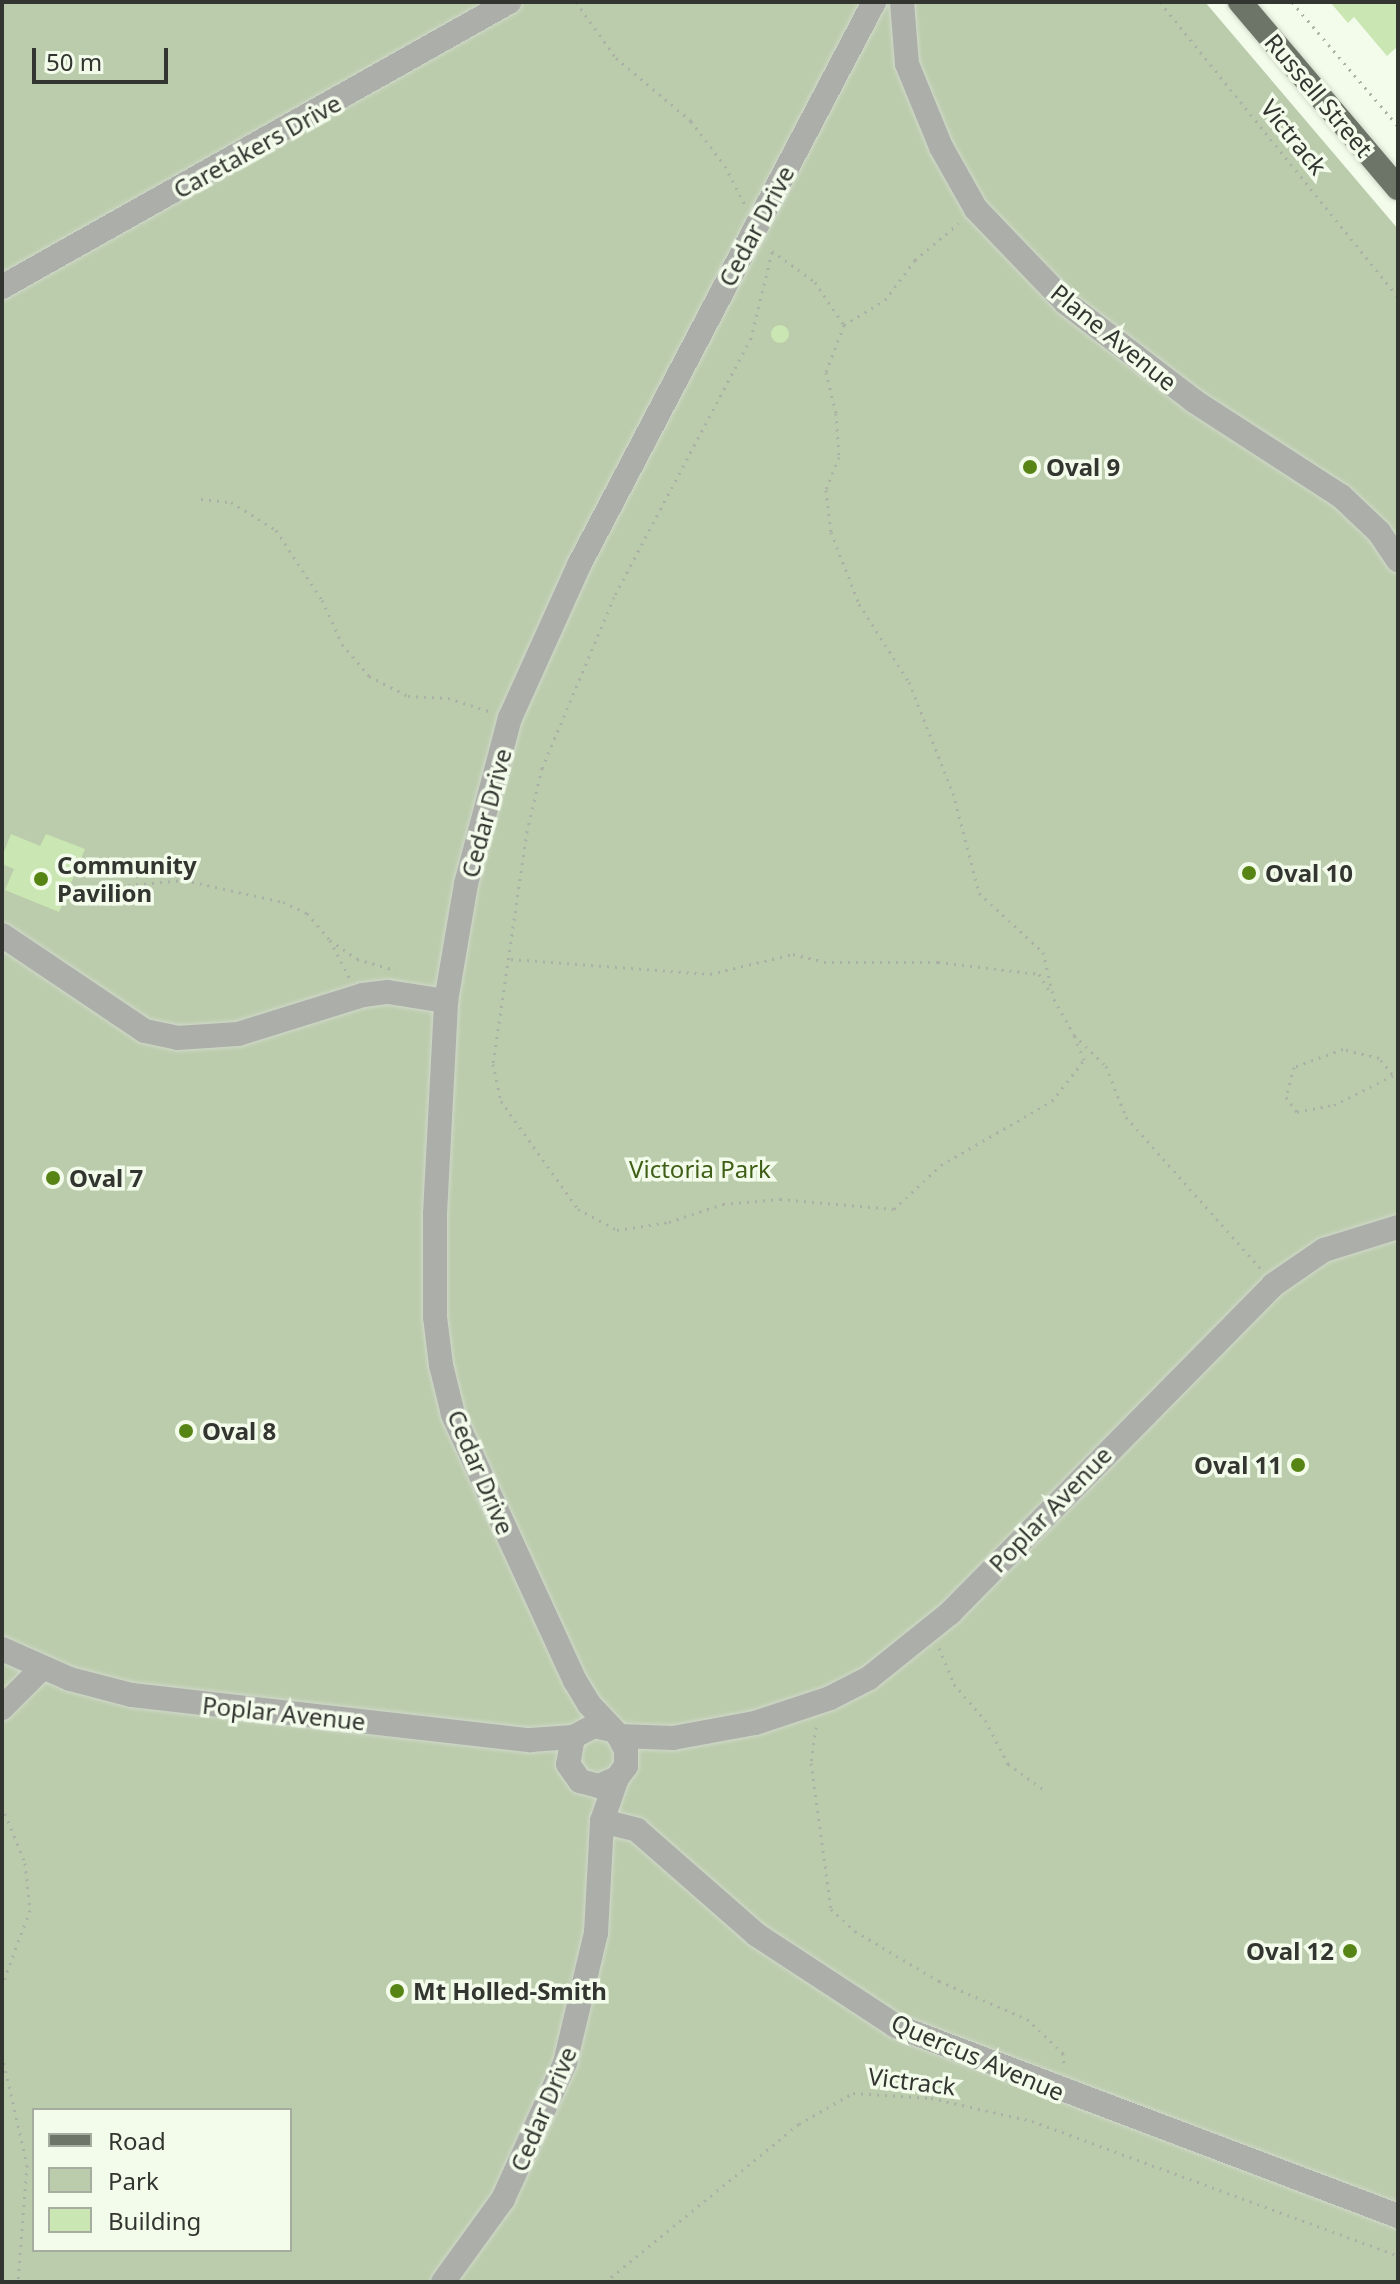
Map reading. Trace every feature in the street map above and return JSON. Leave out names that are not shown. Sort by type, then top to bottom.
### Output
[{"type":"main road","name":"Russell Street","points":[[1240,2],[1398,188]]},
{"type":"street","name":"Caretakers Drive","points":[[2,287],[509,2]]},
{"type":"street","name":"Cedar Drive","points":[[616,1733],[575,1681],[453,1414],[441,1365],[435,1317],[435,1214],[446,1001],[466,884],[510,718],[586,551],[874,2]]},
{"type":"street","name":"Plane Avenue","points":[[902,2],[907,64],[941,147],[976,209],[1066,303],[1194,401],[1341,496],[1379,532],[1398,560]]},
{"type":"street","points":[[2,935],[145,1031],[177,1038],[238,1034],[363,995],[388,992],[446,1001]]},
{"type":"street","name":"Poplar Avenue","points":[[620,1775],[646,1750],[673,1738],[755,1723],[830,1698],[886,1666],[931,1630],[1273,1285],[1324,1250],[1398,1227]]},
{"type":"street","name":"Poplar Avenue","points":[[2,1649],[42,1668],[104,1689],[190,1704],[530,1740],[575,1735]]},
{"type":"street","points":[[2,1708],[42,1668]]},
{"type":"street","name":"Cedar Drive","points":[[575,1681],[575,1735]]},
{"type":"street","points":[[594,1726],[616,1733],[627,1758],[620,1775],[589,1785],[568,1764],[575,1735],[594,1726]]},
{"type":"street","name":"Poplar Avenue","points":[[616,1733],[673,1738]]},
{"type":"street","name":"Poplar Avenue","points":[[530,1740],[568,1764]]},
{"type":"street","name":"Cedar Drive","points":[[443,2282],[503,2199],[565,2063],[596,1933],[602,1821],[620,1775]]},
{"type":"street","name":"Cedar Drive","points":[[589,1785],[602,1821]]},
{"type":"street","name":"Quercus Avenue","points":[[602,1821],[637,1830],[757,1935],[896,2026],[1066,2094],[1398,2216]]},
{"type":"path","points":[[576,2],[616,58],[691,121],[725,166],[772,252],[815,282],[844,325]]},
{"type":"path","name":"Victrack","points":[[1160,2],[1398,297]]},
{"type":"path","points":[[1292,2],[1398,126]]},
{"type":"path","points":[[976,209],[915,260],[885,300],[844,325],[826,372],[836,413],[839,457],[826,490],[831,532],[859,604],[909,682],[953,793],[979,893],[1043,952],[1054,999]]},
{"type":"path","points":[[511,959],[710,974],[793,954],[824,962],[938,962],[1039,974],[1074,1035],[1084,1060],[1052,1101],[941,1165],[894,1209],[780,1199],[723,1204],[669,1222],[617,1230],[578,1209],[501,1101],[493,1064],[511,959],[527,831],[542,768],[614,597],[751,338],[772,252]]},
{"type":"path","points":[[201,499],[231,502],[276,530],[322,600],[342,644],[369,676],[408,696],[448,698],[510,718]]},
{"type":"path","points":[[120,886],[184,880],[283,902],[307,913],[330,940],[357,959],[405,972]]},
{"type":"path","points":[[330,940],[340,967],[363,995]]},
{"type":"path","points":[[1074,1035],[1106,1066],[1126,1117],[1273,1285]]},
{"type":"path","points":[[1392,1074],[1379,1058],[1343,1049],[1294,1067],[1286,1097],[1297,1112],[1334,1105],[1398,1073]]},
{"type":"path","points":[[931,1630],[954,1684],[985,1720],[1008,1764],[1047,1792]]},
{"type":"path","points":[[830,1698],[815,1729],[811,1763],[831,1909],[855,1931],[939,1981],[987,1999],[1048,2034],[1063,2053],[1066,2094]]},
{"type":"path","points":[[2,1806],[25,1863],[30,1910],[2,1985]]},
{"type":"path","points":[[2,2055],[27,2165],[18,2282]]},
{"type":"path","name":"Victrack","points":[[605,2282],[799,2124],[853,2093],[931,2098],[1032,2121],[1398,2256]]},
{"type":"green space","name":"Victoria Park","points":[[2,2],[1205,2],[1398,229],[1398,2282],[2,2282]]},
{"type":"building","points":[[1330,2],[1398,2],[1398,46],[1387,56],[1354,17],[1348,23]]},
{"type":"building","points":[[776,325],[784,325],[789,334],[787,341],[776,343],[771,338],[771,330]]},
{"type":"building","name":"Community Pavilion","points":[[11,834],[40,846],[46,834],[85,849],[59,912],[5,890],[14,869],[2,864]]},
{"type":"place","name":"Oval 9","points":[[1030,467]]},
{"type":"place","name":"Oval 10","points":[[1249,873]]},
{"type":"place","name":"Community Pavilion","points":[[41,879]]},
{"type":"place","name":"Oval 7","points":[[53,1178]]},
{"type":"place","name":"Oval 8","points":[[186,1431]]},
{"type":"place","name":"Oval 11","points":[[1298,1465]]},
{"type":"place","name":"Oval 12","points":[[1350,1951]]},
{"type":"place","name":"Mt Holled-Smith","points":[[397,1991]]}]
